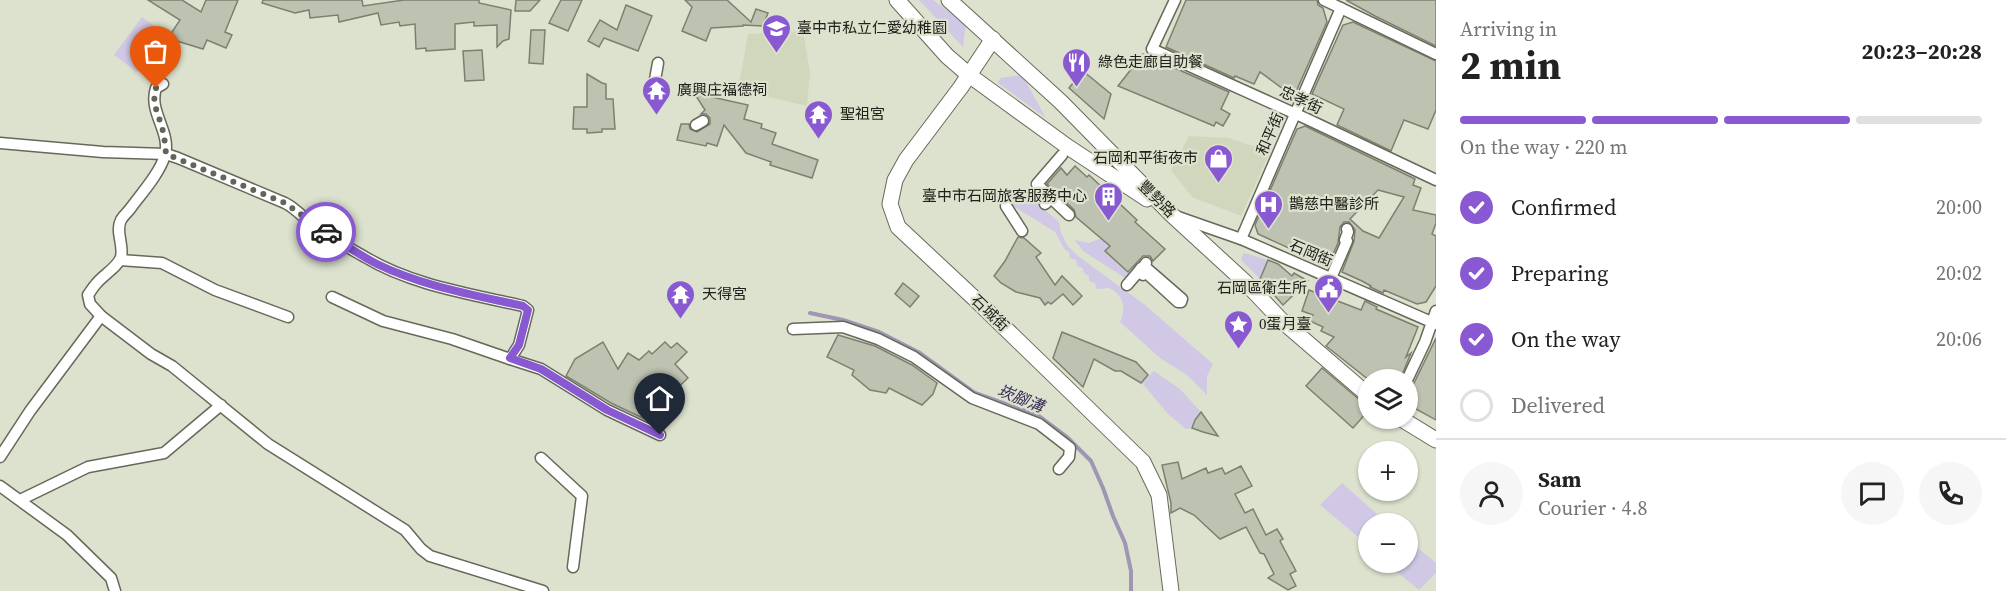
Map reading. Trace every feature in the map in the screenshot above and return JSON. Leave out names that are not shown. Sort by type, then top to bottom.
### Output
[{"type":"street","points":[[897,0],[947,56],[969,75],[1068,147],[1172,215]]},
{"type":"street","name":"豐勢路","points":[[949,0],[1061,102],[1172,215],[1245,282],[1281,320],[1358,386]]},
{"type":"street","name":"忠孝街","points":[[1175,0],[1152,49],[1436,180]]},
{"type":"street","points":[[1324,0],[1436,54]]},
{"type":"street","name":"和平街","points":[[1240,239],[1341,8]]},
{"type":"street","name":"石城街","points":[[993,39],[906,160],[895,180],[890,204],[898,227],[1143,462],[1159,495],[1171,591]]},
{"type":"street","points":[[653,91],[658,63]]},
{"type":"street","points":[[163,84],[156,88],[153,97],[154,107],[165,137],[166,154],[153,178],[121,220],[119,229],[122,253],[120,260],[88,295],[90,304],[101,316],[151,354],[172,366],[268,444],[405,530],[430,556],[543,591]]},
{"type":"street","points":[[0,143],[103,152],[166,154],[285,203],[366,258],[387,268],[436,286],[523,306],[528,310],[519,345],[510,358]]},
{"type":"street","points":[[1062,155],[1055,169],[1036,184],[1048,201],[1069,215]]},
{"type":"street","points":[[1006,206],[1022,231]]},
{"type":"street","name":"石岡街","points":[[1172,215],[1240,239],[1435,319]]},
{"type":"street","points":[[1331,278],[1347,241],[1345,240],[1347,229]]},
{"type":"street","points":[[120,260],[162,263],[215,290],[288,317]]},
{"type":"street","points":[[1127,285],[1143,267],[1182,312]]},
{"type":"street","points":[[332,297],[383,321],[452,339],[541,369],[607,410],[660,435]]},
{"type":"street","points":[[0,457],[30,411],[101,316]]},
{"type":"street","points":[[1412,369],[1435,319]]},
{"type":"street","points":[[793,329],[843,327],[878,339],[914,357],[972,398],[1039,424],[1070,448],[1069,457],[1059,469]]},
{"type":"street","points":[[20,500],[88,467],[164,453],[221,405]]},
{"type":"street","points":[[1418,429],[1436,440]]},
{"type":"street","points":[[541,458],[582,496],[573,567]]},
{"type":"street","points":[[0,486],[67,535],[111,578],[115,591]]},
{"type":"shaded area","points":[[919,0],[933,0],[966,23],[963,47]]},
{"type":"shaded area","points":[[142,17],[165,34],[137,72],[114,55]]},
{"type":"shaded area","name":"臺中市私立仁愛幼稚園","points":[[803,31],[810,73],[807,106],[738,90],[748,34]]},
{"type":"shaded area","points":[[1022,75],[1046,118],[998,83],[1000,78]]},
{"type":"shaded area","name":"石岡和平街夜市","points":[[1189,136],[1229,138],[1270,152],[1241,216],[1192,197],[1171,170]]},
{"type":"shaded area","points":[[1022,191],[1059,222],[1067,245],[1078,256],[1145,305],[1213,364],[1207,376],[1207,395],[1187,375],[1160,358],[1120,322],[1123,312],[1121,298],[1109,288],[1097,289],[1095,283],[1089,281],[1089,276],[1084,273],[1083,268],[1077,266],[1076,260],[1070,258],[1069,252],[1065,250],[1055,232],[1010,204]]},
{"type":"shaded area","points":[[1101,238],[1110,246],[1105,252],[1132,275],[1128,280],[1083,251],[1075,240],[1089,243]]},
{"type":"shaded area","points":[[1244,253],[1268,260],[1260,279],[1242,261]]},
{"type":"shaded area","points":[[1154,371],[1180,389],[1201,412],[1192,428],[1186,429],[1168,414],[1142,383]]},
{"type":"shaded area","points":[[1342,483],[1358,497],[1358,501],[1362,501],[1376,513],[1358,513],[1358,537],[1320,505]]},
{"type":"shaded area","points":[[1418,548],[1436,563],[1436,573],[1419,590],[1398,573],[1418,573]]},
{"type":"building","points":[[148,0],[182,0],[201,12],[206,0],[238,0],[225,32],[232,35],[226,48],[207,40],[203,49],[177,41],[170,35],[180,20]]},
{"type":"building","points":[[263,0],[362,0],[363,6],[404,0],[479,0],[479,3],[511,10],[509,39],[497,47],[497,25],[474,26],[474,22],[455,24],[455,49],[426,51],[426,48],[416,49],[415,24],[400,26],[399,22],[381,25],[378,13],[339,22],[338,15],[310,18],[309,10],[295,13],[262,3]]},
{"type":"building","points":[[516,0],[540,0],[530,11],[515,11]]},
{"type":"building","points":[[561,0],[582,0],[568,31],[549,23]]},
{"type":"building","points":[[685,0],[727,0],[751,22],[756,9],[768,13],[763,26],[711,28],[706,41],[682,31],[692,7]]},
{"type":"building","points":[[1186,0],[1317,0],[1318,5],[1323,8],[1327,22],[1295,94],[1286,91],[1260,72],[1254,84],[1235,76],[1234,78],[1166,47]]},
{"type":"building","points":[[1346,0],[1436,0],[1436,46],[1375,16]]},
{"type":"building","points":[[626,5],[652,16],[638,51],[604,38],[599,47],[588,41],[600,20],[617,30]]},
{"type":"building","points":[[1353,22],[1436,61],[1436,110],[1428,129],[1404,120],[1391,151],[1337,125],[1344,109],[1312,94],[1343,25]]},
{"type":"building","points":[[531,30],[545,30],[543,64],[529,63]]},
{"type":"building","points":[[482,50],[484,80],[465,81],[463,51]]},
{"type":"building","points":[[1143,54],[1229,92],[1221,109],[1230,114],[1223,126],[1216,122],[1214,126],[1118,86]]},
{"type":"building","points":[[1083,71],[1111,94],[1104,119],[1069,88]]},
{"type":"building","points":[[587,74],[606,84],[606,99],[613,99],[615,129],[602,129],[602,132],[587,133],[587,129],[573,129],[574,107],[587,107]]},
{"type":"building","points":[[694,93],[748,105],[744,119],[762,124],[761,128],[776,133],[772,144],[818,160],[812,178],[770,165],[771,162],[746,153],[724,125],[717,146],[677,140],[681,124],[689,124],[690,129],[697,132],[710,124],[710,118],[706,114],[701,114],[705,110]]},
{"type":"building","points":[[1305,126],[1415,179],[1413,185],[1421,188],[1413,210],[1436,215],[1432,234],[1436,236],[1436,286],[1426,302],[1417,304],[1384,290],[1383,293],[1342,272],[1354,241],[1355,230],[1349,222],[1344,222],[1340,227],[1338,243],[1328,266],[1258,234],[1255,225],[1297,129]],"holes":[[[1378,190],[1404,197],[1379,238],[1363,231],[1350,219]]]},
{"type":"building","name":"臺中市石岡旅客服務中心","points":[[1075,166],[1087,177],[1089,175],[1165,249],[1153,261],[1150,256],[1143,256],[1128,272],[1105,251],[1110,246],[1076,217],[1074,210],[1047,184],[1061,168],[1067,175]]},
{"type":"building","points":[[1018,237],[1024,238],[1041,253],[1036,257],[1055,285],[1062,276],[1082,296],[1073,305],[1063,294],[1051,304],[1048,302],[1045,305],[1040,298],[1016,292],[994,276]]},
{"type":"building","points":[[1268,260],[1278,264],[1292,276],[1294,273],[1308,281],[1283,305],[1260,279]]},
{"type":"building","points":[[903,283],[919,296],[910,307],[895,294]]},
{"type":"building","points":[[1309,290],[1361,310],[1365,301],[1377,307],[1376,309],[1418,327],[1406,357],[1411,353],[1404,369],[1358,369],[1358,371],[1326,346],[1334,337],[1321,331],[1323,327],[1310,321],[1313,315],[1302,311]]},
{"type":"building","points":[[1062,332],[1136,362],[1148,375],[1141,383],[1094,359],[1083,387],[1053,358]]},
{"type":"building","points":[[838,335],[875,346],[912,365],[937,383],[933,394],[922,405],[889,388],[886,393],[870,390],[852,375],[854,370],[827,357]]},
{"type":"building","points":[[1436,338],[1436,420],[1418,410],[1418,375]]},
{"type":"building","points":[[603,342],[618,369],[628,353],[639,360],[649,351],[652,354],[665,342],[671,348],[677,343],[687,352],[675,364],[688,378],[672,393],[660,380],[646,406],[656,410],[651,422],[611,403],[566,376],[575,359]]},
{"type":"building","points":[[1322,368],[1358,399],[1358,422],[1353,428],[1306,386]]},
{"type":"building","points":[[1201,412],[1218,436],[1192,428]]},
{"type":"building","points":[[1178,462],[1182,479],[1206,468],[1208,473],[1222,468],[1225,474],[1241,466],[1252,486],[1235,494],[1245,513],[1253,509],[1266,535],[1277,529],[1283,539],[1280,541],[1296,571],[1290,574],[1296,586],[1288,590],[1268,578],[1274,574],[1246,527],[1220,539],[1194,515],[1180,508],[1171,513],[1171,503],[1162,465]]},
{"type":"waterway","name":"崁腳溝","points":[[810,313],[843,320],[879,332],[920,353],[975,393],[1039,416],[1067,437],[1091,461],[1103,488],[1125,543],[1131,571],[1131,591]]},
{"type":"way so far","points":[[156,88],[153,97],[154,107],[165,137],[166,154],[285,203],[326,232]]},
{"type":"place","name":"臺中市私立仁愛幼稚園","points":[[776,54]]},
{"type":"place","name":"綠色走廊自助餐","points":[[1077,88]]},
{"type":"place","name":"廣興庄福德祠","points":[[656,116]]},
{"type":"place","name":"聖祖宮","points":[[819,140]]},
{"type":"place","name":"石岡和平街夜市","points":[[1219,184]]},
{"type":"place","name":"臺中市石岡旅客服務中心","points":[[1108,222]]},
{"type":"place","name":"鵲慈中醫診所","points":[[1268,230]]},
{"type":"place","name":"石岡區衛生所","points":[[1328,314]]},
{"type":"place","name":"天得宮","points":[[681,320]]},
{"type":"place","name":"0蛋月臺","points":[[1238,350]]},
{"type":"route","points":[[326,232],[366,258],[387,268],[436,286],[523,306],[528,310],[519,345],[510,358],[541,369],[607,410],[660,435]]}]
